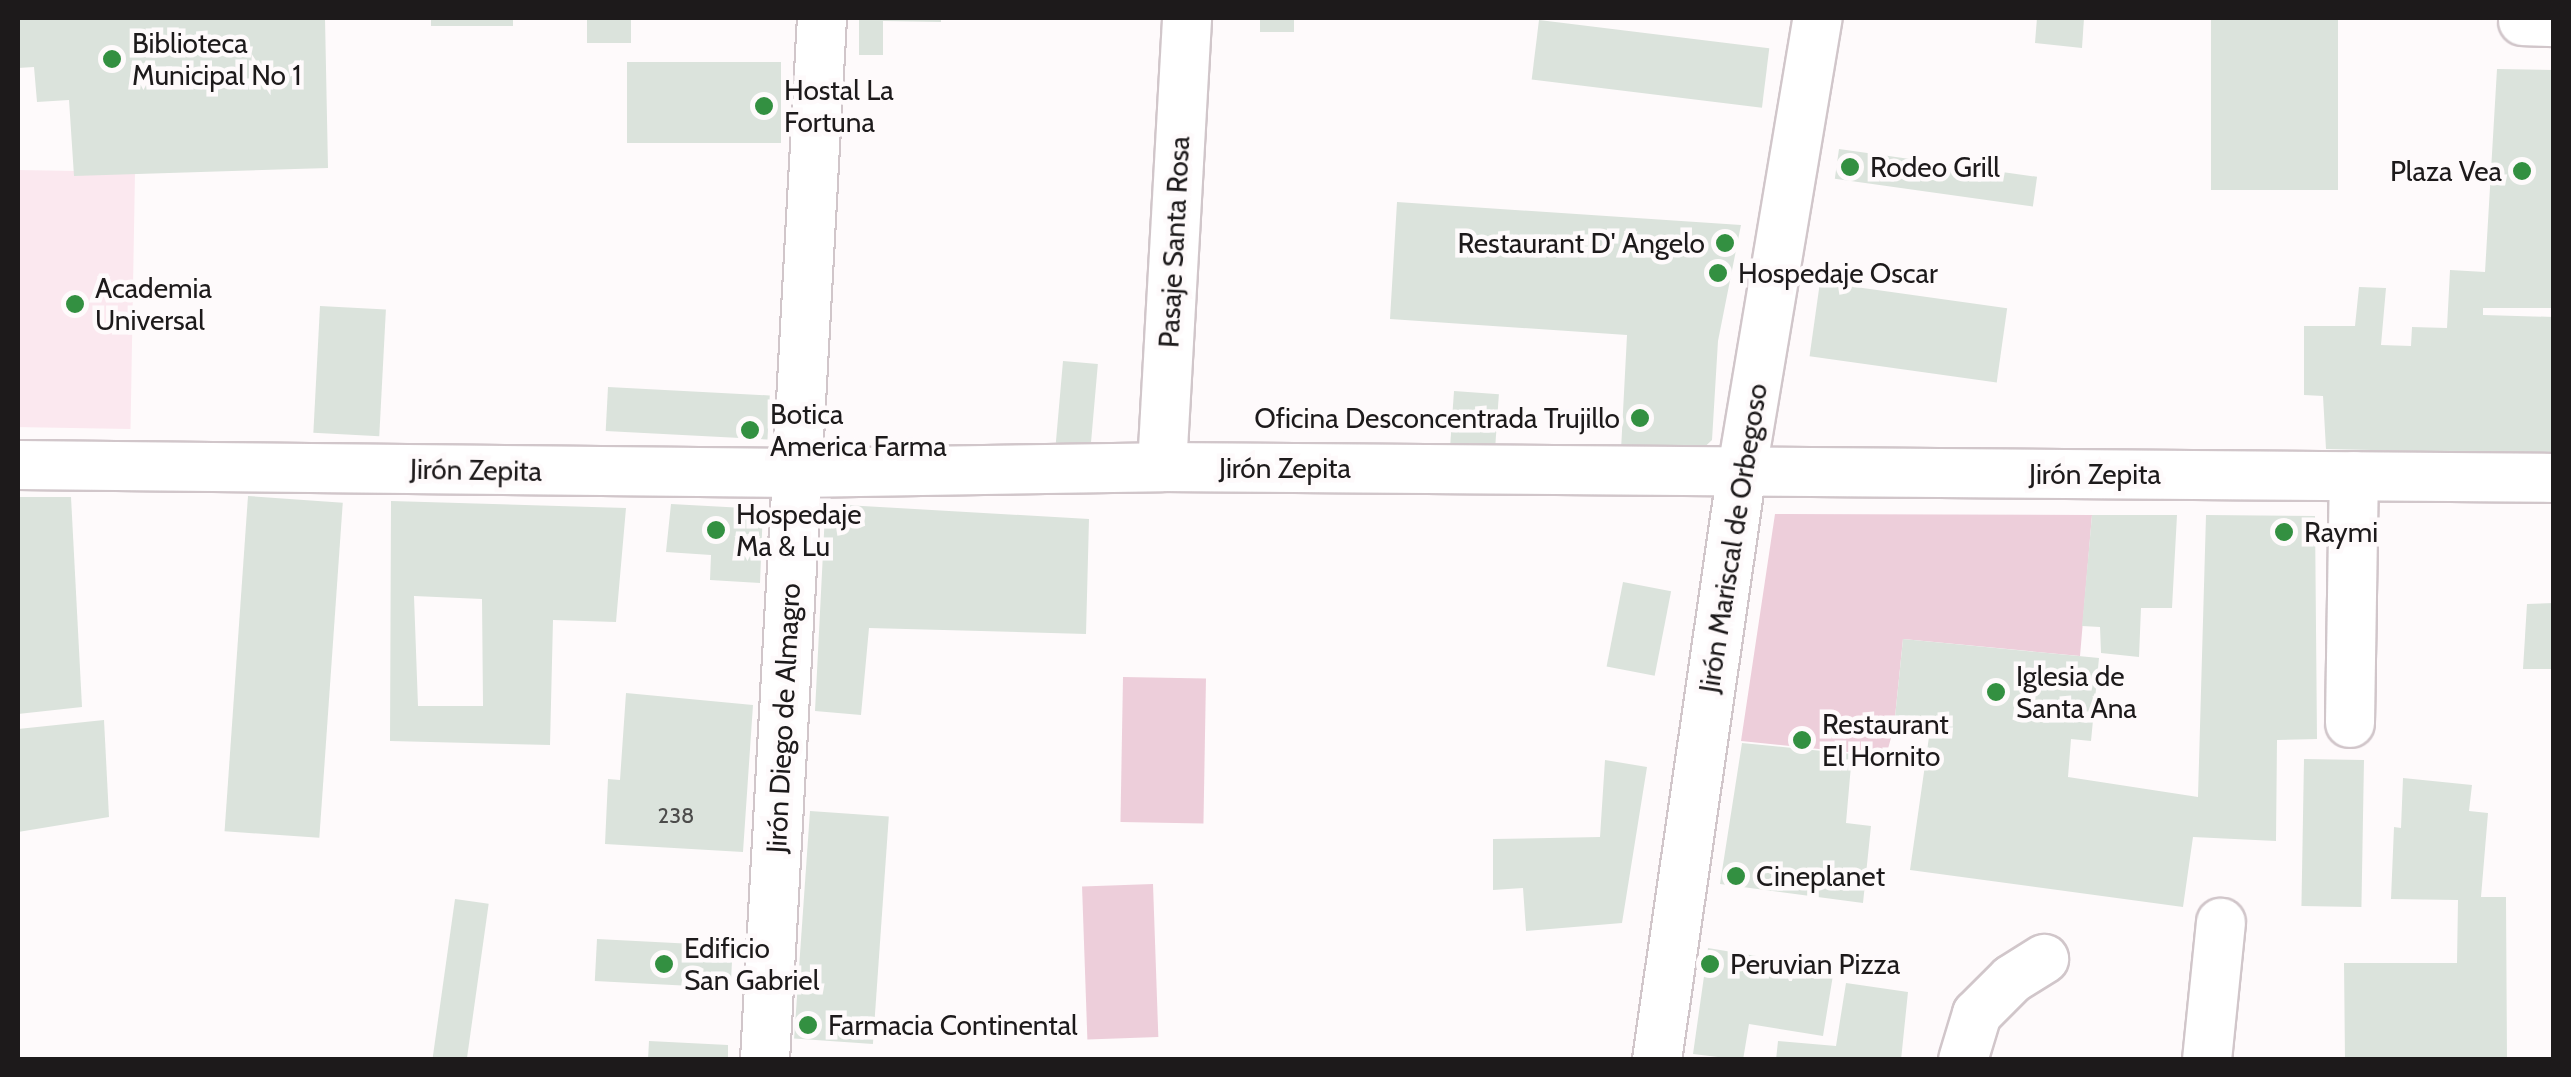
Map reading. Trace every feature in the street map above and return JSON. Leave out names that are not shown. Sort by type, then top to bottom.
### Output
[{"type":"street","name":"Jirón Diego de Almagro","points":[[765,1060],[822,18]]},
{"type":"street","name":"Pasaje Santa Rosa","points":[[1162,467],[1187,18]]},
{"type":"street","name":"Jirón Mariscal de Orbegoso","points":[[1657,1060],[1742,470],[1818,18]]},
{"type":"street","name":"Jirón Zepita","points":[[18,465],[796,473],[1162,467],[2554,478]]},
{"type":"street","points":[[2350,723],[2354,476]]},
{"type":"street","points":[[2208,1060],[2221,922]]},
{"type":"street","points":[[1963,1060],[1977,1014],[2012,979],[2044,958]]},
{"type":"shaded area","name":"Academia Universal","points":[[18,170],[135,172],[131,429],[18,427]]},
{"type":"shaded area","points":[[1775,514],[2092,515],[2080,656],[1903,639],[1894,727],[1886,756],[1741,741]]},
{"type":"shaded area","points":[[1123,677],[1206,678],[1203,823],[1120,822]]},
{"type":"shaded area","points":[[1153,884],[1158,1037],[1087,1039],[1082,886]]},
{"type":"building","points":[[18,18],[325,18],[328,168],[74,176],[69,100],[37,102],[34,67],[18,68]]},
{"type":"building","points":[[431,18],[513,18],[513,26],[431,26]]},
{"type":"building","points":[[587,18],[631,18],[631,43],[587,43]]},
{"type":"building","points":[[859,18],[941,18],[941,22],[883,21],[883,55],[859,55]]},
{"type":"building","points":[[1260,18],[1294,18],[1294,32],[1260,32]]},
{"type":"building","points":[[2037,18],[2084,18],[2082,48],[2035,43]]},
{"type":"building","points":[[2211,18],[2338,18],[2338,190],[2211,190]]},
{"type":"building","points":[[1539,20],[1769,48],[1762,108],[1532,80]]},
{"type":"building","points":[[627,62],[781,62],[781,143],[627,143]]},
{"type":"building","points":[[2497,69],[2554,70],[2554,308],[2483,308],[2483,315],[2554,317],[2554,454],[2326,449],[2323,396],[2304,395],[2304,326],[2355,326],[2359,287],[2386,288],[2381,345],[2411,346],[2412,327],[2447,328],[2450,270],[2485,272]]},
{"type":"building","points":[[1839,149],[2037,177],[2033,207],[1835,179]]},
{"type":"building","points":[[1397,202],[1741,225],[1718,341],[1712,440],[1696,455],[1621,450],[1627,335],[1390,319]]},
{"type":"building","points":[[1820,282],[2007,308],[1997,383],[1810,356]]},
{"type":"building","points":[[320,306],[386,309],[379,436],[313,433]]},
{"type":"building","points":[[1063,361],[1098,364],[1091,446],[1056,443]]},
{"type":"building","points":[[608,387],[770,395],[767,439],[606,431]]},
{"type":"building","points":[[1454,391],[1499,394],[1494,458],[1450,455]]},
{"type":"building","points":[[248,496],[343,503],[319,838],[225,831]]},
{"type":"building","points":[[18,497],[71,497],[82,707],[18,714]]},
{"type":"building","points":[[391,501],[626,508],[616,622],[553,620],[550,745],[390,741]],"holes":[[[414,596],[482,599],[483,706],[418,706]]]},
{"type":"building","name":"Hospedaje Ma & Lu","points":[[671,504],[763,509],[760,583],[710,580],[711,555],[666,552]]},
{"type":"building","points":[[845,505],[1089,519],[1086,634],[869,628],[861,715],[815,711],[825,513]]},
{"type":"building","points":[[2092,515],[2177,515],[2172,608],[2141,608],[2139,657],[2101,653],[2100,627],[2082,626]]},
{"type":"building","points":[[2206,515],[2315,516],[2317,739],[2277,740],[2276,841],[2193,837],[2183,907],[1910,870],[1930,730],[1894,727],[1903,639],[2099,658],[2091,741],[2071,739],[2068,777],[2198,797]]},
{"type":"building","points":[[1623,582],[1671,591],[1655,676],[1607,666]]},
{"type":"building","points":[[2554,603],[2554,669],[2523,669],[2527,604]]},
{"type":"building","points":[[626,693],[753,705],[743,852],[605,844],[608,779],[620,780]]},
{"type":"building","points":[[104,720],[109,817],[18,832],[18,729]]},
{"type":"building","points":[[1742,743],[1852,754],[1846,823],[1871,826],[1863,903],[1720,884]]},
{"type":"building","points":[[2304,759],[2364,760],[2361,907],[2301,906]]},
{"type":"building","points":[[1605,760],[1647,767],[1622,923],[1526,931],[1523,888],[1493,890],[1493,839],[1600,837]]},
{"type":"building","points":[[2403,778],[2472,785],[2469,811],[2488,813],[2481,897],[2506,897],[2507,1060],[2345,1060],[2344,963],[2457,963],[2458,900],[2391,899],[2394,827],[2401,828]]},
{"type":"building","points":[[810,811],[889,817],[873,1044],[794,1038]]},
{"type":"building","points":[[455,899],[489,904],[467,1060],[433,1058]]},
{"type":"building","name":"Edificio San Gabriel","points":[[597,939],[733,946],[731,988],[595,981]]},
{"type":"building","points":[[1708,948],[1834,969],[1823,1036],[1749,1024],[1743,1060],[1693,1054]]},
{"type":"building","points":[[1846,983],[1908,992],[1901,1060],[1776,1060],[1778,1041],[1836,1046]]},
{"type":"building","points":[[649,1041],[728,1045],[728,1060],[648,1060]]},
{"type":"place","name":"Biblioteca Municipal No 1","points":[[112,59]]},
{"type":"place","name":"Hostal La Fortuna","points":[[764,106]]},
{"type":"place","name":"Rodeo Grill","points":[[1850,167]]},
{"type":"place","name":"Plaza Vea","points":[[2522,171]]},
{"type":"place","name":"Restaurant D' Angelo","points":[[1725,243]]},
{"type":"place","name":"Hospedaje Oscar","points":[[1718,273]]},
{"type":"place","name":"Academia Universal","points":[[75,304]]},
{"type":"place","name":"Oficina Desconcentrada Trujillo","points":[[1640,418]]},
{"type":"place","name":"Botica America Farma","points":[[750,430]]},
{"type":"place","name":"Hospedaje Ma & Lu","points":[[716,530]]},
{"type":"place","name":"Raymi","points":[[2284,532]]},
{"type":"place","name":"Iglesia de Santa Ana","points":[[1996,692]]},
{"type":"place","name":"Restaurant El Hornito","points":[[1802,740]]},
{"type":"place","name":"Cineplanet","points":[[1736,876]]},
{"type":"place","name":"Edificio San Gabriel","points":[[664,964]]},
{"type":"place","name":"Peruvian Pizza","points":[[1710,964]]},
{"type":"place","name":"Farmacia Continental","points":[[808,1025]]}]
